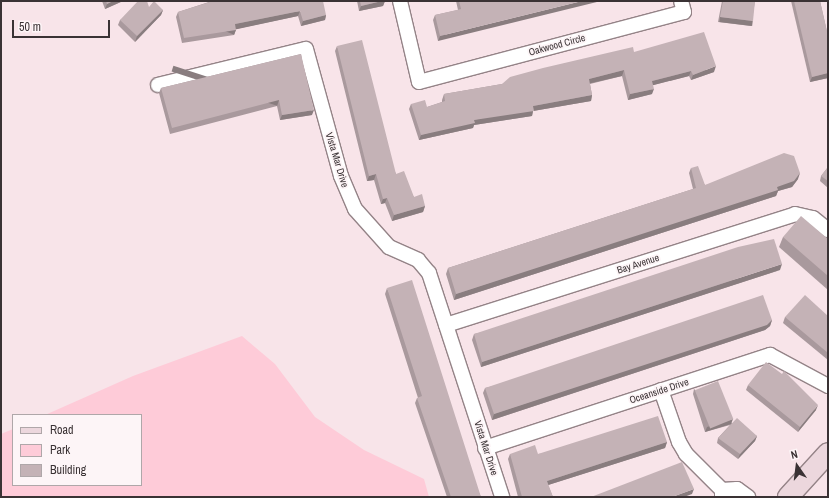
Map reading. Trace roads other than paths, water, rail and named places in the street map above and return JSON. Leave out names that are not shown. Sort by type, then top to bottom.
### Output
[{"type":"main road","points":[[788,497],[828,453]]},
{"type":"street","name":"Oakwood Circle","points":[[400,1],[419,82],[684,12],[682,1]]},
{"type":"street","name":"Vista Mar Drive","points":[[158,85],[306,49],[341,176],[355,209],[389,247],[418,260],[429,273],[502,497]]},
{"type":"street","name":"Bay Avenue","points":[[446,325],[795,214],[813,218],[828,230]]},
{"type":"street","name":"Oceanside Drive","points":[[486,448],[770,355],[828,386]]},
{"type":"street","points":[[661,390],[686,454],[719,495],[737,489],[748,497]]}]
